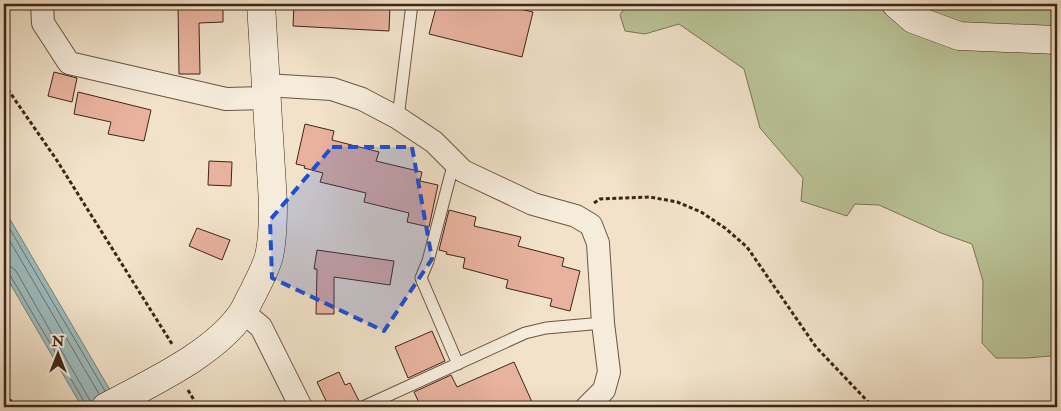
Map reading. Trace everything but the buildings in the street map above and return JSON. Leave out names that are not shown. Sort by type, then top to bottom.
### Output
[{"type":"street","points":[[42,4],[43,24],[69,63],[226,99],[266,91],[332,89],[362,99],[398,118],[434,142],[463,171],[533,204],[576,216],[591,225],[598,244],[603,323],[609,372],[604,390],[587,407]]},
{"type":"street","points":[[106,407],[208,348],[227,331],[243,312],[269,257],[273,203],[260,4]]},
{"type":"street","points":[[896,4],[913,19],[959,36],[1057,40]]},
{"type":"street","points":[[243,312],[261,327],[301,407]]},
{"type":"lane","points":[[398,118],[412,4]]},
{"type":"lane","points":[[454,162],[428,261],[421,278],[458,364]]},
{"type":"lane","points":[[362,407],[525,333],[546,328],[603,323]]},
{"type":"path","points":[[4,84],[56,159],[171,343],[180,365]]},
{"type":"path","points":[[576,216],[600,199],[650,197],[678,202],[701,212],[725,228],[747,247],[816,347],[874,407]]},
{"type":"path","points":[[4,388],[14,407]]},
{"type":"highlighted area","points":[[332,147],[412,147],[432,259],[384,331],[272,278],[270,220]]},
{"type":"green space","points":[[627,4],[1057,4],[1057,358],[1050,356],[996,358],[982,343],[983,281],[972,244],[941,233],[879,205],[855,204],[847,216],[801,201],[803,178],[760,128],[744,69],[679,24],[645,34],[625,31],[620,15]]},
{"type":"water","points":[[4,209],[120,407],[82,407],[4,273]]}]
